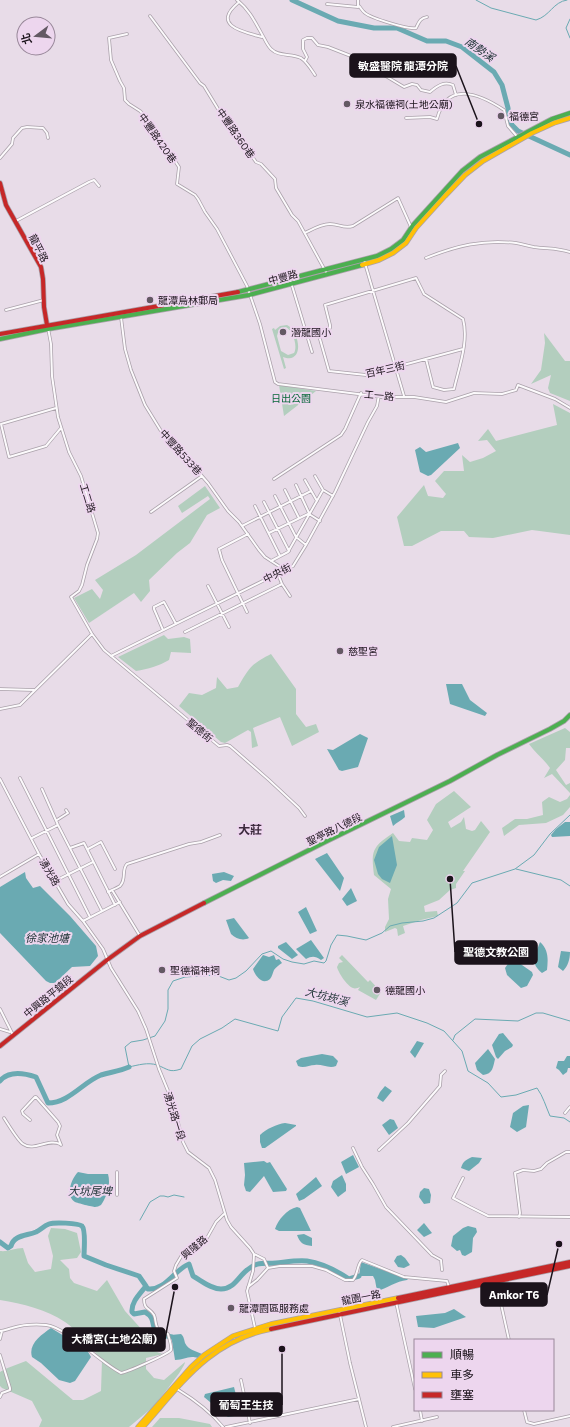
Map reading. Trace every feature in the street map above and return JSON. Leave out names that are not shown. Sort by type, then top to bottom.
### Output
[{"type":"street","points":[[237,0],[250,12],[269,47],[274,51],[296,56],[305,61],[315,74]]},
{"type":"street","points":[[358,0],[359,6],[366,14],[405,28],[416,28],[419,20],[427,17]]},
{"type":"street","points":[[238,3],[231,9],[227,17],[228,24],[242,31],[264,38]]},
{"type":"street","points":[[327,4],[359,6]]},
{"type":"street","name":"中豐路360巷","points":[[150,16],[172,47],[204,86],[218,109],[256,162],[261,164],[275,179],[276,188],[305,233],[327,272]]},
{"type":"street","name":"中豐路420巷","points":[[127,34],[109,38],[111,60],[124,88],[125,100],[128,104],[140,111],[145,116],[165,145],[179,167],[177,184],[195,195],[198,199],[223,239],[249,292]]},
{"type":"street","points":[[305,61],[307,57],[303,49],[303,40],[312,38],[318,45],[328,47],[351,56],[363,68],[379,72],[404,87],[412,84],[417,85],[421,90],[430,92],[448,83],[453,85],[456,95]]},
{"type":"street","points":[[406,118],[430,117],[437,119],[444,102],[456,95],[466,93],[490,100],[504,110],[508,126],[520,137]]},
{"type":"street","points":[[520,137],[528,131],[552,119],[570,113]]},
{"type":"street","points":[[520,137],[532,134],[554,123],[570,118]]},
{"type":"street","points":[[0,158],[12,144],[13,138],[22,128],[44,128],[48,138]]},
{"type":"street","name":"中豐路","points":[[365,262],[391,249],[403,240],[412,227],[462,171],[480,157],[520,137]]},
{"type":"street","name":"中豐路","points":[[0,334],[249,292],[365,262],[379,260],[394,253],[406,243],[416,228],[465,175],[483,161],[520,137]]},
{"type":"street","points":[[16,221],[89,182],[94,180],[99,186]]},
{"type":"street","name":"龍平路","points":[[0,183],[2,198],[41,268],[48,327]]},
{"type":"street","points":[[305,233],[320,226],[332,224],[346,228],[353,226],[398,198],[412,227]]},
{"type":"street","points":[[426,258],[450,248],[466,244],[482,243],[516,243],[536,247],[557,248],[570,252]]},
{"type":"street","points":[[365,262],[404,396]]},
{"type":"street","points":[[373,291],[416,278],[424,294],[463,319],[465,326],[463,349],[454,389],[444,390],[433,388],[426,359]]},
{"type":"street","points":[[290,281],[312,352]]},
{"type":"street","name":"百年三街","points":[[373,291],[325,305],[330,328],[318,332],[329,371],[366,375],[463,349]]},
{"type":"street","name":"工一路","points":[[249,292],[262,331],[275,382],[278,384],[379,395],[382,397],[404,396],[446,402],[474,393],[502,394],[516,390],[518,385],[555,399],[570,408]]},
{"type":"street","points":[[6,310],[44,300]]},
{"type":"street","name":"中豐路533巷","points":[[120,314],[125,350],[129,363],[145,405],[161,431],[202,476],[259,550],[271,561],[285,570]]},
{"type":"street","name":"中豐路","points":[[0,339],[48,327]]},
{"type":"street","name":"工二路","points":[[48,327],[51,344],[52,376],[56,408],[69,452],[81,476],[98,533],[82,585],[79,591],[71,597],[92,634],[104,650],[111,656]]},
{"type":"street","points":[[274,479],[341,435],[361,393]]},
{"type":"street","name":"中央街","points":[[111,656],[293,566],[333,496],[377,406],[379,395]]},
{"type":"street","points":[[56,408],[1,424],[10,458],[46,446],[61,428]]},
{"type":"street","points":[[151,512],[202,476]]},
{"type":"street","points":[[315,476],[323,490],[333,496]]},
{"type":"street","points":[[305,480],[317,501]]},
{"type":"street","points":[[296,485],[309,514],[320,521]]},
{"type":"street","points":[[285,490],[299,518]]},
{"type":"street","points":[[271,561],[289,551],[323,490]]},
{"type":"street","points":[[242,526],[311,491]]},
{"type":"street","points":[[275,496],[296,537],[306,545]]},
{"type":"street","points":[[264,502],[289,551]]},
{"type":"street","points":[[255,506],[280,556]]},
{"type":"street","points":[[268,533],[309,514]]},
{"type":"street","points":[[247,612],[222,560],[219,549],[248,534]]},
{"type":"street","points":[[278,574],[282,584],[290,596]]},
{"type":"street","points":[[185,632],[282,584]]},
{"type":"street","points":[[208,586],[229,627]]},
{"type":"street","points":[[163,630],[154,607],[164,602],[176,624]]},
{"type":"street","points":[[0,708],[20,706],[34,690],[92,634]]},
{"type":"street","name":"聖德街","points":[[111,656],[219,746],[230,746],[299,808],[305,816]]},
{"type":"street","points":[[0,689],[34,690]]},
{"type":"street","name":"聖亭路八德段","points":[[107,960],[140,936],[327,841],[450,781],[497,755],[550,729],[564,721],[570,715]]},
{"type":"street","points":[[20,778],[90,917]]},
{"type":"street","name":"湧光路","points":[[0,779],[68,904],[83,921],[103,949],[107,960]]},
{"type":"street","points":[[42,789],[58,825],[102,911]]},
{"type":"street","points":[[57,820],[68,813],[66,810]]},
{"type":"street","points":[[32,838],[58,825]]},
{"type":"street","points":[[108,892],[120,886],[124,880],[124,868],[127,864],[220,835]]},
{"type":"street","points":[[88,849],[101,842],[115,870]]},
{"type":"street","points":[[70,848],[84,843],[115,905]]},
{"type":"street","points":[[0,877],[40,854]]},
{"type":"street","points":[[55,881],[93,862]]},
{"type":"street","points":[[112,890],[140,936]]},
{"type":"street","points":[[83,921],[120,902]]},
{"type":"street","name":"中興路平鎮段","points":[[0,1046],[12,1033],[107,960]]},
{"type":"street","name":"湧光路一段","points":[[107,960],[138,1011],[146,1029],[158,1070],[173,1103],[183,1142],[188,1152],[209,1168],[213,1174],[225,1214],[231,1227],[254,1254]]},
{"type":"street","points":[[0,1009],[12,1033]]},
{"type":"street","points":[[0,1029],[12,1033]]},
{"type":"street","points":[[379,1150],[408,1123],[440,1086],[441,1075],[445,1071]]},
{"type":"street","points":[[4,1118],[23,1144],[31,1147],[53,1142],[61,1145],[57,1135],[60,1126],[58,1122],[35,1097],[22,1111],[23,1114],[30,1120]]},
{"type":"street","points":[[565,1113],[570,1107]]},
{"type":"street","points":[[353,1148],[362,1167],[374,1184],[386,1207],[432,1255],[441,1260],[442,1270]]},
{"type":"street","points":[[519,1217],[520,1213],[515,1173],[523,1170],[534,1172],[566,1152],[570,1152]]},
{"type":"street","points":[[116,1195],[117,1172]]},
{"type":"street","points":[[463,1178],[453,1198],[488,1216],[549,1216],[570,1218]]},
{"type":"street","name":"興隆路","points":[[1,1331],[11,1328],[37,1325],[46,1325],[57,1328],[111,1368],[121,1373],[166,1354],[170,1351],[171,1347],[168,1334],[159,1329],[155,1316],[146,1308],[144,1299],[177,1278],[174,1271],[182,1255],[207,1238],[216,1222],[225,1214]]},
{"type":"street","points":[[255,1330],[247,1291],[253,1271],[254,1254],[264,1259],[268,1268]]},
{"type":"street","points":[[248,1287],[268,1268],[312,1266],[326,1270],[344,1280],[350,1281],[355,1279],[359,1263],[362,1260],[404,1277],[448,1281],[449,1287]]},
{"type":"street","name":"龍園一路","points":[[176,1388],[191,1367],[210,1350],[233,1336],[570,1262]]},
{"type":"street","name":"龍園一路","points":[[395,1301],[449,1287],[570,1266]]},
{"type":"street","points":[[496,1279],[509,1339]]},
{"type":"street","points":[[395,1301],[414,1385]]},
{"type":"street","points":[[340,1312],[350,1362],[366,1427]]},
{"type":"street","points":[[0,1339],[1,1331]]},
{"type":"street","points":[[0,1355],[10,1388],[10,1390],[2,1393],[0,1397]]},
{"type":"street","points":[[241,1380],[250,1423]]},
{"type":"street","points":[[138,1427],[176,1388]]},
{"type":"street","points":[[143,1427],[176,1388]]},
{"type":"street","points":[[176,1388],[207,1410],[223,1427]]},
{"type":"street","points":[[226,1427],[359,1399]]},
{"type":"street","points":[[420,1411],[422,1421]]},
{"type":"street","points":[[524,1411],[527,1422],[534,1424],[570,1416]]},
{"type":"street","points":[[393,1427],[437,1417]]},
{"type":"green space","points":[[287,325],[291,328],[295,334],[298,346],[295,356],[290,358],[283,357],[286,368],[284,369],[272,329],[274,328],[275,330],[280,326]],"holes":[[[286,327],[293,335],[295,350],[294,353],[288,355],[281,351],[277,336],[279,329]]]},
{"type":"green space","points":[[544,333],[565,361],[570,361],[570,401],[550,393],[548,388],[551,375],[531,384],[541,370],[545,343]]},
{"type":"green space","name":"日出公園","points":[[279,385],[316,391],[284,416]]},
{"type":"green space","points":[[553,404],[570,413],[570,535],[532,530],[493,538],[469,537],[464,531],[441,531],[412,546],[404,546],[397,517],[424,485],[428,496],[443,498],[446,494],[435,481],[444,471],[464,471],[462,455],[470,462],[483,458],[496,451],[487,440],[478,441],[488,429],[496,441],[557,425]]},
{"type":"green space","points":[[205,486],[220,508],[207,515],[190,543],[177,553],[149,580],[150,591],[141,602],[134,593],[89,623],[74,598],[92,589],[100,599],[103,590],[95,580],[136,555],[210,499],[208,496],[182,513],[178,506]]},
{"type":"green space","points":[[164,635],[168,639],[184,637],[190,639],[191,653],[171,652],[169,660],[153,667],[136,671],[118,657]]},
{"type":"green space","points":[[271,654],[296,689],[296,714],[306,727],[316,724],[319,732],[292,746],[280,717],[253,728],[258,746],[252,748],[251,732],[248,730],[225,743],[221,742],[179,706],[189,693],[202,695],[216,688],[217,677],[227,689],[238,687],[251,667]]},
{"type":"green space","points":[[565,728],[570,732],[570,748],[566,748],[565,760],[556,770],[566,785],[570,783],[570,793],[552,774],[544,778],[550,768],[529,744]]},
{"type":"green space","points":[[454,791],[471,807],[448,822],[451,828],[461,822],[464,817],[466,829],[472,831],[475,830],[481,821],[490,832],[463,871],[465,871],[456,884],[456,888],[450,890],[439,900],[424,906],[425,912],[437,911],[438,916],[403,926],[405,933],[398,936],[397,929],[395,928],[385,932],[385,927],[389,919],[388,899],[391,889],[374,875],[374,850],[381,842],[393,833],[399,841],[410,842],[412,838],[427,840],[433,830],[427,820],[436,804]]},
{"type":"green space","points":[[570,795],[570,807],[563,815],[546,823],[519,825],[504,836],[502,828],[515,819],[527,819],[543,815],[542,802],[549,797],[560,802],[567,799]]},
{"type":"green space","points":[[342,955],[368,982],[370,980],[381,992],[376,1000],[358,990],[360,987],[351,987],[343,979],[337,967],[339,963],[343,962],[339,958]]},
{"type":"green space","points":[[51,1228],[65,1229],[77,1233],[81,1252],[77,1258],[60,1260],[69,1269],[70,1278],[74,1283],[97,1291],[107,1280],[125,1311],[145,1333],[151,1350],[163,1354],[146,1358],[146,1369],[154,1378],[164,1380],[185,1362],[176,1377],[153,1407],[129,1427],[39,1427],[42,1420],[32,1401],[0,1386],[0,1372],[26,1361],[73,1400],[83,1400],[101,1391],[102,1360],[74,1329],[58,1317],[42,1310],[0,1300],[0,1251],[23,1248],[28,1263],[35,1272],[51,1269],[53,1256],[48,1236]]},
{"type":"green space","points":[[160,1418],[179,1418],[210,1424],[212,1427],[152,1427]]},
{"type":"water","points":[[458,443],[460,448],[431,475],[428,476],[420,472],[415,450],[420,447],[426,452]]},
{"type":"water","points":[[446,684],[462,684],[470,700],[487,713],[485,716],[450,704]]},
{"type":"water","points":[[360,734],[368,738],[358,767],[342,771],[339,770],[327,749],[333,750]]},
{"type":"water","points":[[404,810],[405,817],[393,826],[390,816]]},
{"type":"water","points":[[565,822],[570,822],[570,836],[552,837],[551,835],[556,829]]},
{"type":"water","points":[[392,836],[397,865],[390,883],[382,879],[378,874],[374,860],[379,847]]},
{"type":"water","points":[[327,853],[344,878],[340,891],[315,859]]},
{"type":"water","name":"徐家池塘","points":[[25,872],[26,878],[33,888],[40,886],[70,916],[96,946],[98,956],[90,966],[72,967],[55,983],[46,981],[0,933],[0,887]]},
{"type":"water","points":[[224,872],[234,876],[231,881],[223,880],[216,883],[213,881],[212,874]]},
{"type":"water","points":[[351,888],[357,901],[347,906],[342,899]]},
{"type":"water","points":[[306,907],[317,931],[310,934],[298,912]]},
{"type":"water","points":[[234,918],[249,938],[240,939],[231,934],[226,920]]},
{"type":"water","points":[[311,940],[324,958],[321,960],[314,957],[306,959],[296,949]]},
{"type":"water","points":[[286,942],[298,955],[292,959],[278,948],[278,946]]},
{"type":"water","points":[[540,942],[545,948],[548,959],[547,970],[542,973],[534,962]]},
{"type":"water","points":[[561,951],[570,952],[570,957],[563,971],[558,967]]},
{"type":"water","points":[[263,955],[269,957],[274,955],[276,960],[279,959],[282,963],[275,969],[270,979],[267,981],[259,979],[253,969]]},
{"type":"water","points":[[512,958],[532,972],[533,975],[527,986],[521,988],[507,975],[505,968]]},
{"type":"water","points":[[503,1033],[513,1045],[498,1059],[492,1045],[499,1034]]},
{"type":"water","points":[[417,1041],[424,1043],[415,1058],[410,1052]]},
{"type":"water","points":[[488,1049],[495,1059],[491,1072],[483,1075],[477,1070],[475,1063]]},
{"type":"water","points":[[322,1054],[333,1056],[338,1061],[336,1066],[331,1067],[313,1065],[302,1067],[298,1066],[296,1061],[301,1058]]},
{"type":"water","points":[[567,1056],[570,1056],[570,1068],[568,1068],[567,1072],[563,1075],[556,1068],[558,1061],[564,1061]]},
{"type":"water","points":[[385,1086],[392,1091],[383,1102],[377,1098]]},
{"type":"water","points":[[529,1105],[526,1127],[517,1132],[510,1127],[513,1113],[523,1106]]},
{"type":"water","points":[[390,1119],[394,1120],[398,1128],[389,1135],[382,1125]]},
{"type":"water","points":[[285,1123],[296,1126],[265,1148],[262,1148],[260,1135],[272,1127]]},
{"type":"water","points":[[353,1155],[359,1167],[346,1174],[341,1162]]},
{"type":"water","points":[[472,1157],[482,1158],[479,1163],[469,1171],[461,1168],[465,1161]]},
{"type":"water","points":[[264,1161],[267,1163],[270,1162],[287,1189],[286,1191],[273,1192],[264,1176],[250,1192],[246,1191],[244,1185],[244,1163]]},
{"type":"water","name":"大坑尾埤","points":[[78,1172],[88,1174],[108,1174],[108,1190],[101,1205],[94,1207],[76,1203],[72,1199],[70,1196],[70,1187],[75,1175]]},
{"type":"water","points":[[342,1175],[346,1184],[346,1191],[338,1197],[331,1187],[333,1181]]},
{"type":"water","points":[[316,1177],[322,1186],[299,1201],[296,1194]]},
{"type":"water","points":[[424,1188],[429,1189],[431,1195],[430,1203],[424,1204],[419,1197],[420,1192]]},
{"type":"water","points":[[297,1207],[300,1208],[311,1231],[279,1231],[275,1229],[283,1215]]},
{"type":"water","points":[[424,1223],[432,1233],[424,1237],[417,1230]]},
{"type":"water","points":[[468,1226],[476,1228],[477,1232],[473,1238],[472,1252],[465,1256],[462,1255],[460,1250],[457,1251],[451,1246],[453,1236]]},
{"type":"water","points":[[304,1234],[312,1238],[312,1246],[304,1244],[299,1240],[297,1235]]},
{"type":"water","points":[[401,1255],[410,1265],[404,1268],[398,1267],[394,1261],[397,1256]]},
{"type":"water","points":[[361,1262],[408,1279],[377,1291],[373,1276],[359,1276]]},
{"type":"water","points":[[454,1309],[466,1317],[434,1328],[418,1327],[416,1316],[445,1313]]},
{"type":"water","points":[[51,1328],[87,1350],[91,1357],[75,1381],[70,1383],[59,1380],[41,1363],[32,1357],[31,1352],[36,1340]]},
{"type":"water","points":[[181,1334],[188,1347],[202,1354],[198,1358],[192,1357],[175,1360],[171,1335]]},
{"type":"water","points":[[234,1387],[241,1415],[228,1417],[204,1397],[205,1394]]},
{"type":"waterway","name":"南勢溪","points":[[292,0],[338,21],[374,28],[397,28],[427,41],[446,41],[462,47],[494,72],[502,85],[509,118],[512,125],[518,131],[570,155]]},
{"type":"waterway","points":[[476,0],[491,8],[536,20],[545,15],[558,3],[567,0]]},
{"type":"waterway","points":[[570,19],[566,28],[570,38]]},
{"type":"waterway","points":[[570,815],[550,834],[534,855],[515,869],[472,883],[457,903],[434,918],[390,926],[382,933],[366,940],[337,935],[331,945],[324,963],[314,961],[304,964],[292,962],[283,959],[271,951],[262,954],[246,971],[236,978],[229,980],[216,975],[185,977],[173,981],[168,990],[168,1009],[165,1021],[155,1036],[131,1042],[125,1047],[129,1067],[150,1064],[174,1071],[181,1069],[192,1046],[200,1039],[222,1028],[235,1019],[278,1031],[282,1017],[296,998],[313,1001],[367,1017],[397,1013],[427,1023],[444,1031],[462,1051],[468,1071],[488,1083],[501,1097],[516,1095],[537,1088],[543,1098],[550,1116],[564,1118],[570,1122]]},
{"type":"waterway","points":[[516,869],[561,880],[570,886]]},
{"type":"waterway","points":[[453,1040],[455,1035],[475,1019],[518,1021],[536,1013],[543,1013],[570,1021]]},
{"type":"waterway","name":"大坑崁溪","points":[[0,1081],[8,1075],[17,1073],[36,1077],[48,1103],[63,1100],[94,1078],[129,1067]]},
{"type":"waterway","points":[[140,1220],[150,1202],[160,1196],[168,1197],[174,1195],[184,1197]]},
{"type":"waterway","points":[[0,1242],[8,1248],[21,1236],[36,1232],[49,1224],[66,1223],[80,1225],[82,1226],[84,1232],[84,1256],[139,1276],[148,1289],[160,1287],[179,1270],[189,1264],[193,1276],[217,1289],[233,1285],[251,1267],[261,1264],[307,1261],[329,1268],[349,1279],[359,1276]]},
{"type":"waterway","name":"大坑崁溪","points":[[146,1286],[134,1301],[132,1312],[134,1314],[145,1312],[150,1315],[155,1329],[163,1335],[172,1337]]},
{"type":"traffic: fast","points":[[238,292],[377,256],[391,249],[403,240],[413,225],[462,171],[480,157],[552,119],[570,113]]},
{"type":"traffic: fast","points":[[0,339],[48,329],[249,295],[362,265]]},
{"type":"traffic: fast","points":[[204,903],[450,781],[497,755],[550,729],[564,721],[570,715]]},
{"type":"traffic: slow","points":[[362,265],[379,260],[393,253],[406,243],[416,228],[445,196],[465,175],[483,161],[532,133],[554,123],[570,118]]},
{"type":"traffic: slow","points":[[138,1427],[191,1367],[204,1355],[233,1336],[271,1324],[398,1298]]},
{"type":"traffic: slow","points":[[143,1427],[185,1380],[214,1354],[231,1343],[250,1335],[271,1329]]},
{"type":"traffic: jam","points":[[0,183],[6,205],[41,267],[47,325]]},
{"type":"traffic: jam","points":[[0,334],[238,292]]},
{"type":"traffic: jam","points":[[0,1046],[107,960],[140,936],[204,903]]},
{"type":"traffic: jam","points":[[398,1298],[570,1262]]},
{"type":"traffic: jam","points":[[271,1329],[570,1266]]},
{"type":"place","name":"泉水福德祠(土地公廟)","points":[[347,104]]},
{"type":"place","name":"福德宮","points":[[501,116]]},
{"type":"place","name":"敏盛醫院 龍潭分院","points":[[479,124]]},
{"type":"place","name":"龍潭烏林郵局","points":[[150,300]]},
{"type":"place","name":"潛龍國小","points":[[283,332]]},
{"type":"place","name":"慈聖宮","points":[[340,651]]},
{"type":"place","name":"聖德文教公園","points":[[450,879]]},
{"type":"place","name":"聖德福神祠","points":[[162,970]]},
{"type":"place","name":"德龍國小","points":[[377,990]]},
{"type":"place","name":"Amkor T6","points":[[559,1244]]},
{"type":"place","name":"大橋宮(土地公廟)","points":[[175,1287]]},
{"type":"place","name":"龍潭園區服務處","points":[[231,1308]]},
{"type":"place","name":"葡萄王生技","points":[[282,1349]]},
{"type":"district","name":"大莊","points":[[250,829]]}]
